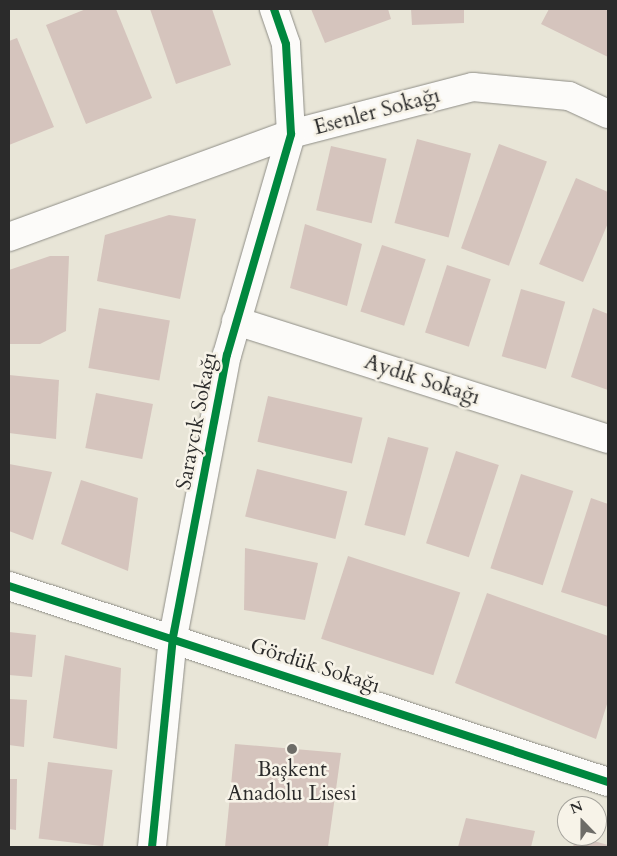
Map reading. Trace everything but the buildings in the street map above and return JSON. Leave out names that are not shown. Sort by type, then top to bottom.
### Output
[{"type":"street","name":"Saraycık Sokağı","points":[[152,847],[172,637],[236,321],[291,134],[286,44],[274,9]]},
{"type":"street","name":"Esenler Sokağı","points":[[9,237],[291,134],[473,87],[569,96],[608,114]]},
{"type":"street","name":"Aydık Sokağı","points":[[236,321],[608,439]]},
{"type":"street","name":"Gördük Sokağı","points":[[9,586],[172,637],[608,782]]},
{"type":"cycle path","points":[[152,847],[173,637],[227,355],[291,134],[286,44],[274,9]]},
{"type":"cycle path","points":[[9,586],[608,782]]},
{"type":"place","name":"Başkent Anadolu Lisesi","points":[[292,749]]}]
